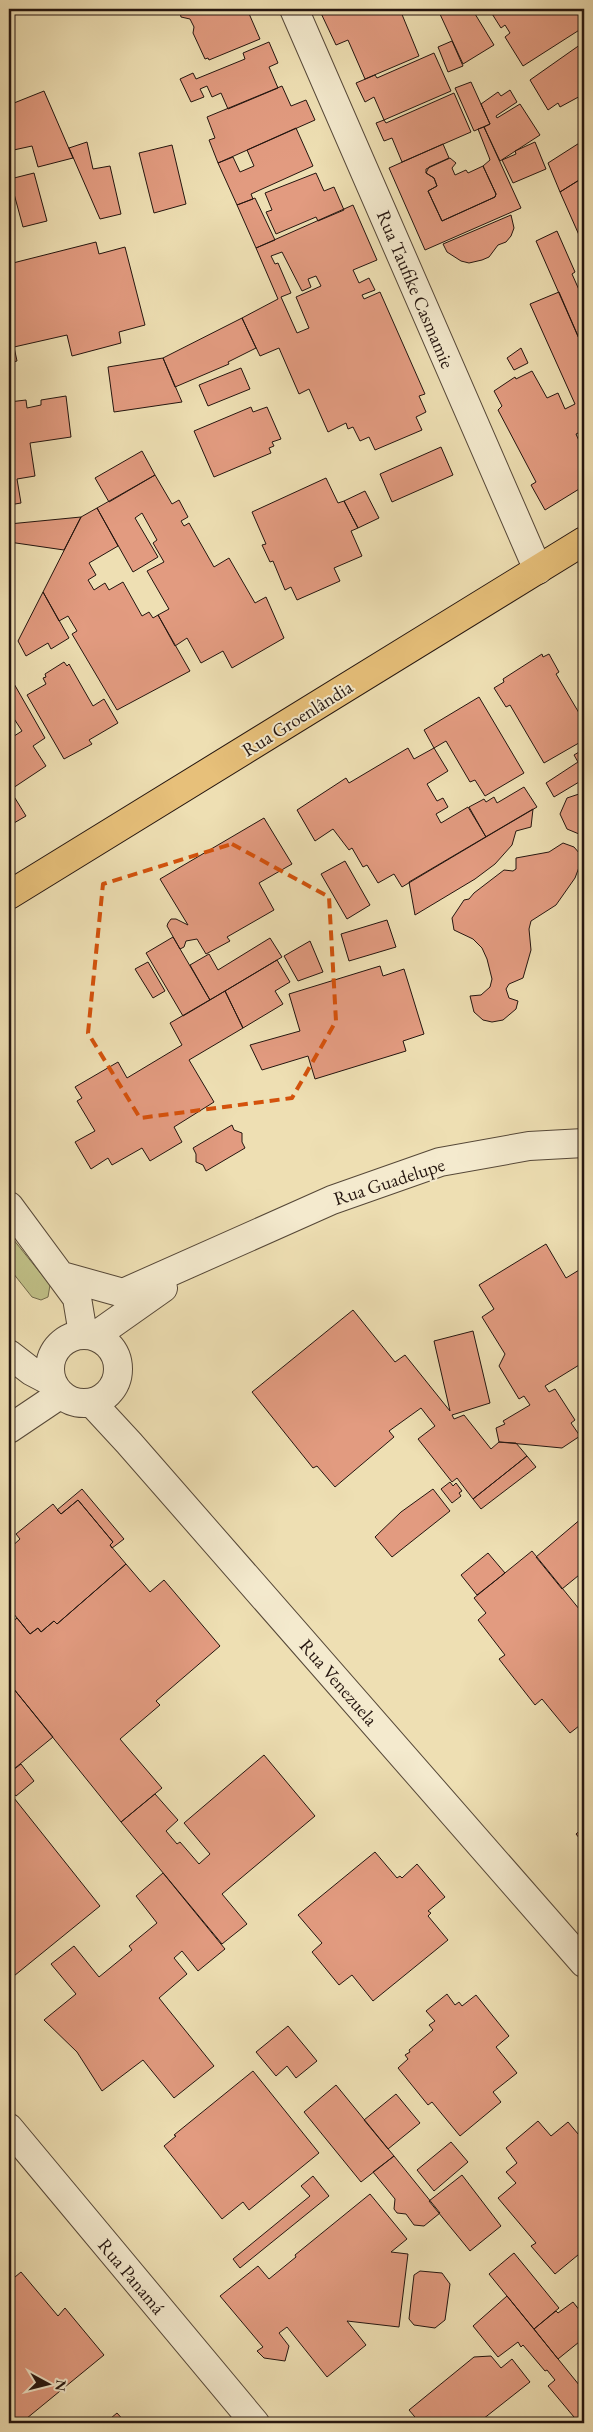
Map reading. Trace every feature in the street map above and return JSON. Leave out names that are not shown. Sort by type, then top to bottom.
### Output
[{"type":"main road","name":"Rua Groenlândia","points":[[9,895],[584,541]]},
{"type":"street","name":"Rua Taufike Casmamie","points":[[294,9],[538,570]]},
{"type":"street","name":"Rua Guadelupe","points":[[62,1276],[123,1293],[332,1200],[440,1162],[529,1146],[584,1143]]},
{"type":"street","points":[[9,1206],[77,1298],[89,1335],[111,1348],[115,1355],[118,1370],[114,1386],[107,1395],[92,1403],[75,1402],[9,1354]]},
{"type":"street","name":"Rua Guadelupe","points":[[89,1335],[205,1258]]},
{"type":"street","points":[[57,1388],[49,1369],[51,1358],[56,1348],[65,1340],[89,1335]]},
{"type":"street","points":[[9,1429],[57,1388]]},
{"type":"street","name":"Rua Venezuela","points":[[92,1403],[584,1963]]},
{"type":"street","name":"Rua Panamá","points":[[9,2128],[255,2423]]},
{"type":"highlighted area","points":[[232,844],[329,897],[336,1021],[292,1098],[140,1118],[88,1033],[103,884]]},
{"type":"green space","points":[[9,1234],[50,1285],[48,1297],[41,1300],[32,1297],[9,1268]]},
{"type":"building","points":[[179,9],[247,9],[260,39],[209,60],[208,58],[205,59],[193,33],[194,27],[190,19],[181,17]]},
{"type":"building","points":[[319,9],[329,9],[331,14],[335,11],[334,9],[407,9],[401,12],[419,56],[365,79],[348,40],[336,45]]},
{"type":"building","points":[[445,9],[472,9],[494,45],[463,64],[439,12]]},
{"type":"building","points":[[489,9],[584,9],[584,27],[523,66],[505,37],[510,33],[505,25],[501,28]]},
{"type":"building","points":[[452,41],[463,66],[448,72],[438,47]]},
{"type":"building","points":[[269,42],[278,63],[269,67],[278,88],[228,109],[221,93],[212,97],[207,86],[200,89],[204,97],[191,102],[180,79],[193,73],[196,79],[245,59],[243,53]]},
{"type":"building","points":[[584,42],[584,94],[560,107],[558,103],[548,110],[530,80]]},
{"type":"building","points":[[434,53],[451,91],[384,120],[374,97],[365,102],[356,83],[375,75],[377,78]]},
{"type":"building","points":[[471,82],[490,124],[474,131],[455,88]]},
{"type":"building","points":[[282,86],[291,106],[306,100],[315,120],[218,163],[209,140],[215,138],[207,117]]},
{"type":"building","points":[[510,90],[517,102],[496,116],[497,118],[520,104],[540,135],[500,161],[484,127],[490,124],[481,104],[498,92],[501,96]]},
{"type":"building","points":[[44,91],[73,158],[38,167],[32,146],[9,151],[9,105]]},
{"type":"building","points":[[454,93],[471,132],[402,162],[392,138],[384,141],[376,123],[384,120],[386,123]]},
{"type":"building","points":[[484,127],[521,208],[425,250],[389,168],[443,144],[449,158],[429,167],[426,173],[434,178],[437,186],[428,191],[442,221],[495,197],[496,194],[483,166],[490,160],[478,129]]},
{"type":"building","points":[[296,128],[313,166],[251,194],[253,199],[237,205],[218,163],[233,157],[240,172],[254,166],[247,150]]},
{"type":"building","points":[[584,140],[584,177],[560,192],[548,163]]},
{"type":"building","points":[[87,142],[93,169],[110,166],[121,214],[100,219],[69,148]]},
{"type":"building","points":[[535,142],[546,169],[513,183],[502,160],[516,154],[515,151]]},
{"type":"building","points":[[172,145],[186,204],[154,213],[139,153]]},
{"type":"building","points":[[450,158],[456,163],[452,168],[455,175],[466,170],[468,173],[483,166],[496,194],[495,197],[442,221],[428,191],[437,186],[434,178],[426,173],[426,169]]},
{"type":"building","points":[[34,173],[47,221],[23,227],[10,179]]},
{"type":"building","points":[[316,173],[324,191],[334,187],[344,210],[318,221],[316,217],[276,234],[266,212],[272,210],[265,193]]},
{"type":"building","points":[[584,177],[584,232],[579,235],[560,192]]},
{"type":"building","points":[[255,198],[275,240],[256,248],[237,205]]},
{"type":"building","points":[[353,205],[377,260],[353,270],[359,283],[369,278],[375,290],[362,295],[364,299],[380,292],[425,394],[419,396],[426,412],[416,417],[422,430],[375,450],[369,437],[360,441],[353,427],[348,429],[346,423],[328,432],[309,389],[299,394],[279,348],[260,356],[242,318],[278,299],[256,248]],"holes":[[[282,252],[302,291],[311,287],[308,279],[316,276],[321,286],[296,297],[309,328],[297,333],[281,297],[291,293],[278,263],[275,264],[271,256]]]},
{"type":"building","points":[[511,215],[514,228],[511,236],[506,242],[498,245],[489,257],[482,260],[469,263],[461,261],[447,252],[443,244]]},
{"type":"building","points":[[557,231],[575,272],[572,274],[580,292],[584,290],[584,350],[536,241]]},
{"type":"building","points":[[96,242],[99,254],[125,247],[145,325],[119,332],[121,343],[72,356],[67,335],[14,347],[17,361],[9,363],[9,264]]},
{"type":"building","points":[[559,292],[584,350],[584,442],[580,432],[576,434],[584,452],[584,472],[582,473],[584,486],[545,510],[531,485],[536,482],[498,410],[502,406],[494,391],[515,377],[516,379],[532,371],[547,398],[558,393],[565,409],[575,404],[530,304]]},
{"type":"building","points":[[242,318],[256,348],[228,362],[229,364],[175,387],[163,358]]},
{"type":"building","points":[[521,348],[528,363],[514,370],[507,358]]},
{"type":"building","points":[[163,358],[182,402],[114,412],[108,367]]},
{"type":"building","points":[[241,368],[250,389],[208,406],[199,385]]},
{"type":"building","points":[[66,396],[71,437],[30,443],[35,476],[17,479],[21,503],[9,505],[9,402],[26,400],[27,408],[41,405],[41,400]]},
{"type":"building","points":[[251,407],[253,412],[267,407],[281,439],[272,442],[274,446],[269,448],[271,453],[214,477],[194,431]]},
{"type":"building","points":[[441,447],[453,475],[392,502],[380,474]]},
{"type":"building","points":[[142,451],[155,475],[109,502],[95,478]]},
{"type":"building","points":[[155,475],[172,504],[179,500],[188,517],[181,521],[184,526],[189,523],[214,567],[229,558],[255,603],[266,597],[284,638],[232,668],[223,651],[201,663],[187,638],[175,646],[158,615],[169,609],[147,571],[164,562],[153,543],[157,540],[142,513],[135,518],[158,557],[133,572],[97,508]]},
{"type":"building","points":[[326,478],[338,503],[344,501],[358,528],[351,531],[362,556],[334,568],[340,581],[297,600],[291,587],[285,590],[273,561],[270,562],[262,545],[266,544],[252,512]]},
{"type":"building","points":[[365,491],[379,518],[358,528],[344,501]]},
{"type":"building","points":[[97,508],[118,546],[89,563],[96,575],[88,580],[94,590],[105,583],[109,590],[123,582],[142,616],[149,612],[153,618],[158,615],[190,671],[117,710],[72,634],[77,631],[68,616],[59,621],[43,592],[81,517]]},
{"type":"building","points":[[81,517],[64,550],[9,542],[9,524]]},
{"type":"building","points":[[9,575],[14,576],[9,625]]},
{"type":"building","points":[[43,592],[69,638],[51,649],[48,643],[26,656],[18,641]]},
{"type":"building","points":[[542,654],[543,657],[549,654],[559,672],[556,674],[582,718],[584,717],[584,740],[544,763],[510,705],[506,707],[494,688],[504,682],[503,679]]},
{"type":"building","points":[[64,662],[67,666],[69,664],[93,706],[104,699],[118,723],[89,740],[92,744],[64,759],[27,695],[46,684],[43,678],[46,677],[45,674]]},
{"type":"building","points":[[9,675],[45,738],[33,746],[46,766],[10,790],[26,816],[14,823],[9,816],[9,734],[11,738],[22,731],[11,714],[9,715]]},
{"type":"building","points":[[479,697],[524,773],[485,796],[475,780],[470,782],[446,741],[434,748],[424,730]]},
{"type":"building","points":[[408,748],[414,759],[434,748],[448,771],[427,784],[437,801],[443,798],[448,807],[436,814],[441,823],[468,807],[486,837],[402,887],[394,874],[378,883],[367,865],[363,867],[352,848],[349,850],[333,829],[315,841],[297,810],[346,778],[349,783]]},
{"type":"building","points":[[584,749],[584,779],[554,797],[546,783],[578,762],[574,755]]},
{"type":"building","points":[[524,787],[537,807],[486,837],[469,807],[484,799],[486,802],[494,797],[497,803]]},
{"type":"building","points":[[584,793],[584,834],[579,834],[567,829],[560,814],[567,798]]},
{"type":"building","points":[[533,809],[531,827],[516,831],[512,845],[495,864],[475,879],[415,915],[409,882]]},
{"type":"building","points":[[264,818],[292,864],[259,883],[274,910],[227,937],[230,941],[206,954],[197,939],[186,941],[184,947],[180,949],[167,926],[168,923],[171,919],[176,919],[188,925],[160,879]]},
{"type":"building","points":[[563,843],[574,847],[580,854],[581,862],[575,878],[556,905],[531,921],[529,929],[531,950],[523,978],[509,984],[506,989],[509,998],[518,1001],[516,1009],[503,1020],[492,1022],[483,1020],[474,1012],[470,996],[481,995],[490,987],[492,979],[487,959],[482,948],[473,939],[454,930],[452,918],[464,900],[469,899],[504,870],[513,871],[516,869],[516,858],[549,852]]},
{"type":"building","points":[[345,861],[370,905],[347,919],[321,874]]},
{"type":"building","points":[[387,920],[396,947],[349,961],[341,934]]},
{"type":"building","points":[[173,937],[210,1000],[183,1016],[146,953]]},
{"type":"building","points":[[270,938],[282,957],[210,1000],[190,965],[209,954],[218,970]]},
{"type":"building","points":[[310,941],[323,972],[298,981],[284,956]]},
{"type":"building","points":[[277,960],[290,982],[275,991],[283,1004],[243,1028],[225,991]]},
{"type":"building","points":[[148,962],[165,991],[153,998],[135,969]]},
{"type":"building","points":[[380,966],[383,976],[404,969],[424,1034],[403,1041],[406,1051],[315,1079],[308,1056],[262,1070],[250,1045],[300,1031],[289,994]]},
{"type":"building","points":[[225,991],[243,1028],[189,1060],[214,1102],[174,1127],[182,1142],[150,1161],[142,1148],[112,1165],[108,1158],[91,1169],[75,1142],[95,1131],[77,1101],[82,1098],[75,1087],[118,1062],[127,1078],[182,1045],[170,1023]]},
{"type":"building","points":[[232,1125],[234,1130],[242,1133],[242,1142],[245,1148],[206,1171],[203,1165],[196,1162],[196,1154],[193,1148]]},
{"type":"building","points":[[546,1244],[566,1278],[584,1267],[584,1362],[545,1386],[549,1392],[555,1389],[575,1420],[571,1423],[580,1436],[562,1448],[499,1442],[496,1428],[505,1424],[503,1421],[530,1405],[524,1396],[519,1399],[499,1366],[505,1354],[482,1317],[494,1309],[479,1285]]},
{"type":"building","points":[[353,1310],[395,1362],[405,1355],[450,1411],[434,1341],[473,1331],[490,1403],[452,1415],[454,1419],[464,1415],[491,1449],[499,1442],[516,1443],[527,1456],[473,1499],[457,1478],[452,1482],[418,1439],[435,1426],[421,1408],[389,1431],[394,1437],[335,1487],[317,1466],[313,1468],[252,1392]]},
{"type":"building","points":[[527,1456],[536,1467],[481,1509],[473,1499]]},
{"type":"building","points":[[450,1482],[453,1486],[456,1483],[462,1491],[459,1493],[461,1496],[452,1503],[441,1489]]},
{"type":"building","points":[[82,1489],[124,1539],[112,1548],[110,1545],[113,1542],[78,1500],[61,1514],[57,1510]]},
{"type":"building","points":[[433,1489],[450,1511],[392,1557],[375,1537],[401,1512]]},
{"type":"building","points":[[78,1500],[113,1542],[110,1545],[126,1564],[57,1624],[54,1621],[41,1632],[38,1628],[30,1634],[9,1608],[9,1549],[20,1539],[16,1534],[53,1504],[61,1514]]},
{"type":"building","points":[[582,1518],[584,1521],[584,1571],[562,1589],[536,1557]]},
{"type":"building","points":[[532,1551],[584,1615],[584,1732],[579,1726],[570,1733],[542,1699],[535,1705],[499,1659],[505,1655],[478,1620],[486,1613],[474,1598]]},
{"type":"building","points":[[488,1553],[505,1573],[477,1595],[461,1575]]},
{"type":"building","points":[[126,1564],[150,1592],[164,1580],[220,1646],[156,1701],[160,1705],[120,1739],[162,1788],[121,1822],[9,1683],[9,1625],[17,1618],[30,1634],[38,1628],[41,1632],[54,1621],[57,1624]]},
{"type":"building","points":[[13,1688],[53,1737],[9,1773],[9,1692]]},
{"type":"building","points":[[264,1755],[315,1816],[222,1894],[247,1924],[222,1944],[121,1822],[155,1794],[178,1820],[166,1831],[177,1844],[180,1842],[199,1864],[210,1854],[184,1823]]},
{"type":"building","points":[[21,1764],[34,1781],[16,1796],[9,1788],[9,1773]]},
{"type":"building","points":[[9,1794],[100,1906],[9,1980]]},
{"type":"building","points":[[584,1827],[584,1844],[576,1834]]},
{"type":"building","points":[[375,1852],[397,1878],[400,1876],[402,1878],[417,1864],[445,1897],[428,1911],[431,1913],[428,1916],[448,1940],[373,2001],[352,1975],[339,1985],[312,1952],[322,1943],[298,1915]]},
{"type":"building","points":[[163,1873],[225,1949],[198,1971],[182,1951],[174,1958],[187,1974],[159,1998],[214,2066],[174,2098],[143,2060],[102,2091],[77,2052],[44,2020],[76,1994],[51,1964],[74,1946],[99,1977],[132,1950],[129,1946],[157,1923],[136,1896]]},
{"type":"building","points":[[447,1994],[455,2005],[459,2002],[462,2006],[476,1995],[509,2036],[496,2047],[517,2073],[493,2092],[501,2102],[460,2136],[432,2102],[428,2105],[398,2068],[408,2059],[405,2055],[410,2052],[409,2050],[433,2030],[429,2025],[435,2021],[426,2011]]},
{"type":"building","points":[[288,2026],[317,2061],[296,2078],[287,2066],[276,2076],[256,2052]]},
{"type":"building","points":[[253,2071],[319,2153],[249,2210],[243,2202],[222,2219],[164,2146],[176,2136],[174,2135]]},
{"type":"building","points":[[336,2085],[394,2156],[361,2182],[304,2112]]},
{"type":"building","points":[[396,2094],[420,2123],[388,2149],[364,2120]]},
{"type":"building","points":[[538,2121],[551,2136],[568,2122],[584,2141],[584,2250],[555,2274],[531,2246],[536,2243],[498,2198],[516,2183],[506,2172],[517,2163],[506,2148]]},
{"type":"building","points":[[451,2142],[468,2162],[434,2191],[417,2170]]},
{"type":"building","points":[[394,2156],[440,2213],[424,2226],[414,2225],[406,2214],[397,2213],[394,2209],[395,2199],[373,2172]]},
{"type":"building","points":[[462,2175],[501,2226],[470,2251],[429,2201]]},
{"type":"building","points":[[313,2176],[329,2196],[240,2268],[233,2259],[310,2196],[301,2186]]},
{"type":"building","points":[[370,2194],[407,2239],[391,2252],[408,2254],[399,2327],[347,2321],[366,2345],[327,2377],[287,2327],[279,2333],[289,2346],[285,2361],[264,2358],[257,2351],[263,2347],[220,2296],[258,2266],[269,2279],[296,2257],[295,2255]]},
{"type":"building","points":[[514,2253],[559,2308],[534,2329],[489,2274]]},
{"type":"building","points":[[420,2271],[442,2273],[450,2284],[445,2320],[435,2328],[414,2325],[409,2319],[414,2275]]},
{"type":"building","points":[[21,2272],[58,2316],[65,2308],[104,2355],[21,2423],[9,2423],[9,2282]]},
{"type":"building","points":[[507,2296],[584,2391],[583,2423],[579,2423],[548,2386],[555,2380],[523,2345],[521,2347],[518,2342],[498,2357],[473,2326]]},
{"type":"building","points":[[573,2302],[584,2316],[584,2338],[558,2359],[534,2329],[556,2311],[558,2313]]},
{"type":"building","points":[[491,2356],[501,2368],[512,2359],[530,2382],[478,2423],[420,2423],[409,2410],[474,2357]]},
{"type":"building","points":[[117,2413],[126,2423],[105,2423]]},
{"type":"building","points":[[532,2419],[540,2419],[543,2423],[526,2423]]}]
